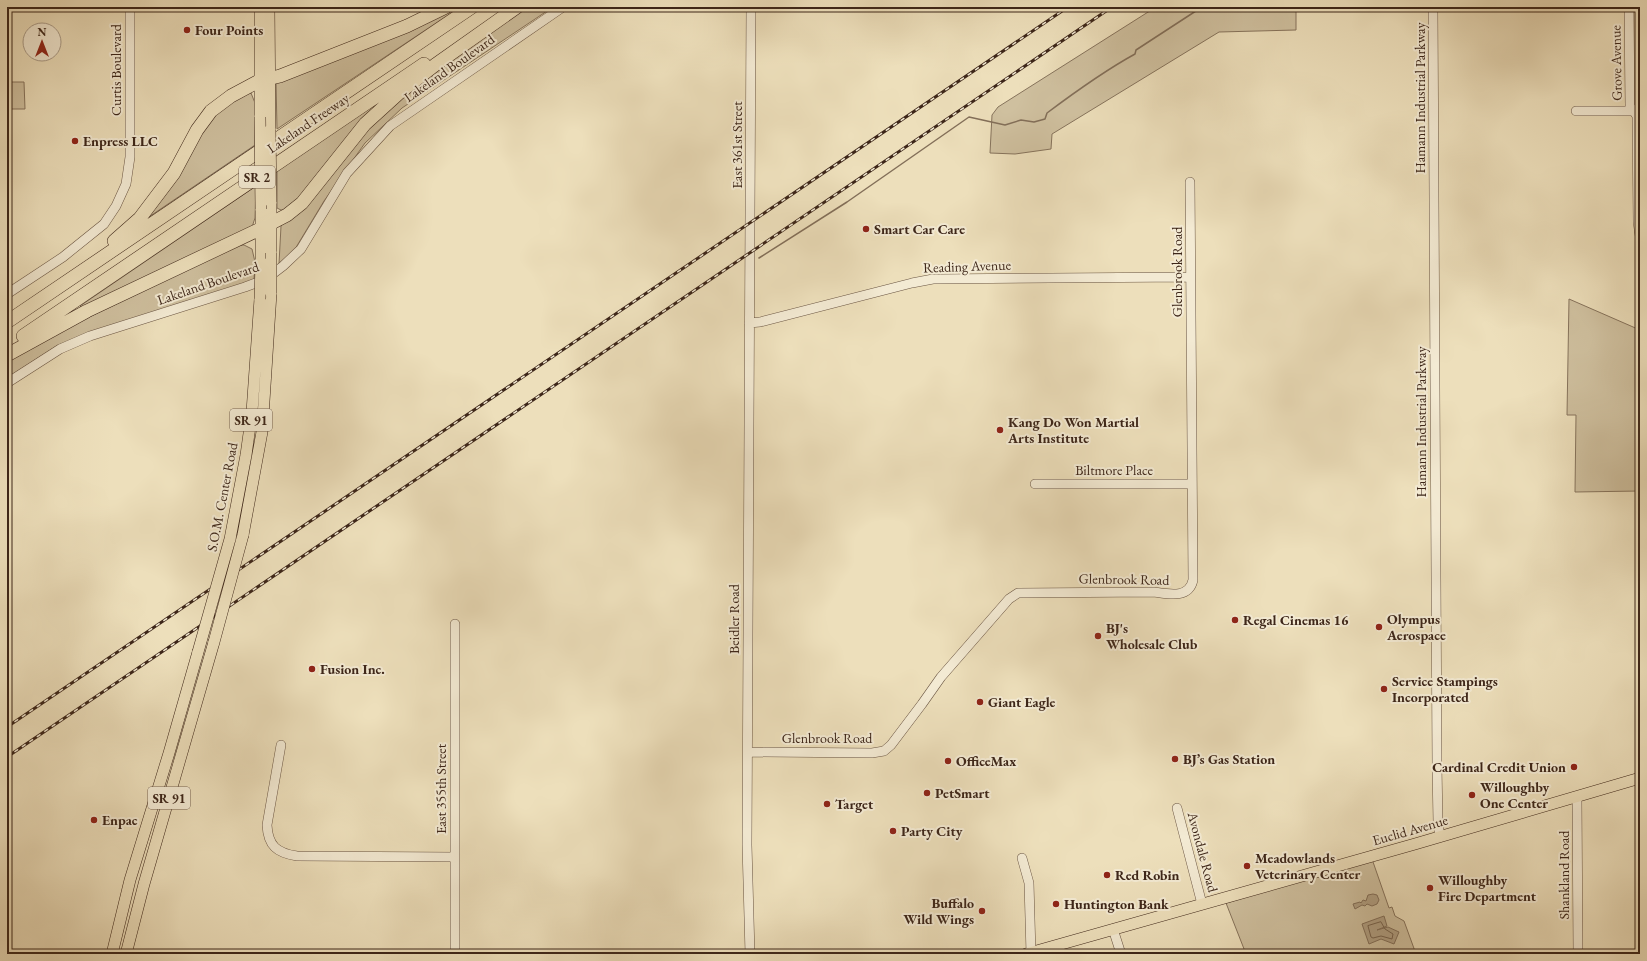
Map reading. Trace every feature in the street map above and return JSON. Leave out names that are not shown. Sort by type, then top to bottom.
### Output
[{"type":"highway","points":[[82,271],[140,218],[174,173],[197,130],[211,111],[231,96],[264,80],[280,76],[407,26],[446,7]]},
{"type":"highway","name":"Lakeland Freeway","points":[[7,322],[472,7]]},
{"type":"highway","name":"Lakeland Freeway","points":[[7,347],[508,7]]},
{"type":"highway","points":[[7,355],[87,310],[287,215],[302,203],[365,124],[398,94],[435,65],[517,7]]},
{"type":"main road","name":"S.O.M. Center Road","points":[[112,954],[130,880],[169,753],[230,539],[246,455],[252,412],[260,299],[261,262],[271,202],[269,110],[264,80],[260,7]]},
{"type":"main road","name":"S.O.M. Center Road","points":[[126,954],[146,876],[214,642],[243,535],[262,432],[271,293],[271,253],[261,209],[260,117],[269,7]]},
{"type":"main road","name":"Euclid Avenue","points":[[1030,953],[1440,837],[1640,778]]},
{"type":"street","name":"Curtis Boulevard","points":[[7,294],[63,257],[104,224],[116,206],[126,184],[130,157],[130,7]]},
{"type":"street","name":"Lakeland Boulevard","points":[[7,383],[71,343],[266,279],[283,266],[300,249],[347,173],[390,126],[563,7]]},
{"type":"street","name":"East 361st Street","points":[[749,284],[751,7]]},
{"type":"street","name":"Hamann Industrial Parkway","points":[[1433,7],[1437,759],[1438,823],[1440,837]]},
{"type":"street","name":"Grove Avenue","points":[[1630,7],[1630,106],[1636,111],[1637,116],[1638,222],[1640,236]]},
{"type":"street","points":[[1576,111],[1636,111]]},
{"type":"street","name":"Glenbrook Road","points":[[748,752],[872,753],[884,751],[957,658],[1009,599],[1018,593],[1154,592],[1180,594],[1187,590],[1193,580],[1190,182]]},
{"type":"street","name":"Reading Avenue","points":[[749,323],[760,322],[933,279],[1190,277]]},
{"type":"street","name":"Beidler Road","points":[[749,284],[747,851],[750,954]]},
{"type":"street","name":"Biltmore Place","points":[[1035,484],[1192,484]]},
{"type":"street","name":"East 355th Street","points":[[454,954],[455,624]]},
{"type":"street","points":[[281,745],[267,825],[271,843],[277,850],[286,854],[297,856],[455,857]]},
{"type":"street","name":"Shankland Road","points":[[1577,797],[1578,954]]},
{"type":"street","name":"Avondale Road","points":[[1177,808],[1202,904]]},
{"type":"street","points":[[1022,858],[1028,883],[1030,953]]},
{"type":"street","points":[[1113,929],[1121,954]]},
{"type":"shaded area","points":[[453,7],[460,7],[277,129],[276,82],[426,21]]},
{"type":"shaded area","points":[[525,7],[553,7],[402,108],[365,143],[324,201],[295,249],[279,264],[281,226],[366,127],[417,85]]},
{"type":"shaded area","points":[[1156,7],[1296,7],[1296,30],[1219,32],[1052,134],[1051,149],[1015,154],[990,153],[992,115],[998,107]]},
{"type":"shaded area","points":[[7,82],[24,82],[25,109],[7,109]]},
{"type":"shaded area","points":[[251,93],[255,103],[255,145],[137,225],[206,121],[243,95]]},
{"type":"shaded area","points":[[379,101],[381,104],[287,210],[277,208],[277,171]]},
{"type":"shaded area","points":[[256,186],[255,218],[252,227],[82,308],[80,306]]},
{"type":"shaded area","points":[[239,245],[244,245],[252,249],[255,262],[254,280],[58,345],[7,378],[7,359],[35,343]]},
{"type":"shaded area","points":[[1569,299],[1640,330],[1640,491],[1575,492],[1576,415],[1567,415]]},
{"type":"shaded area","points":[[1372,859],[1389,908],[1392,907],[1395,916],[1404,921],[1416,954],[1246,954],[1226,903]]},
{"type":"water","points":[[1368,895],[1377,895],[1379,900],[1377,904],[1372,906],[1367,904],[1365,906],[1362,905],[1355,909],[1353,904],[1361,903],[1363,900],[1366,901]]},
{"type":"water","points":[[1384,916],[1387,926],[1377,930],[1388,927],[1399,932],[1394,944],[1381,939],[1369,944],[1362,924]]},
{"type":"waterway","points":[[759,258],[847,202],[969,117],[1005,125],[1021,120],[1034,122],[1045,119],[1047,113],[1079,90],[1112,67],[1135,54],[1136,50],[1202,7]]},
{"type":"railway","points":[[7,727],[1068,7]]},
{"type":"railway","points":[[7,757],[1112,7]]},
{"type":"place","name":"Four Points","points":[[187,30]]},
{"type":"place","name":"Enpress LLC","points":[[75,141]]},
{"type":"place","name":"Smart Car Care","points":[[866,229]]},
{"type":"place","name":"Kang Do Won Martial Arts Institute","points":[[1000,430]]},
{"type":"place","name":"Regal Cinemas 16","points":[[1235,620]]},
{"type":"place","name":"Olympus Aerospace","points":[[1379,627]]},
{"type":"place","name":"BJ's Wholesale Club","points":[[1098,636]]},
{"type":"place","name":"Fusion Inc.","points":[[312,669]]},
{"type":"place","name":"Service Stampings Incorporated","points":[[1384,689]]},
{"type":"place","name":"Giant Eagle","points":[[980,702]]},
{"type":"place","name":"BJ’s Gas Station","points":[[1175,759]]},
{"type":"place","name":"OfficeMax","points":[[948,761]]},
{"type":"place","name":"Cardinal Credit Union","points":[[1574,767]]},
{"type":"place","name":"PetSmart","points":[[927,793]]},
{"type":"place","name":"Willoughby One Center","points":[[1472,795]]},
{"type":"place","name":"Target","points":[[827,804]]},
{"type":"place","name":"Enpac","points":[[94,820]]},
{"type":"place","name":"Party City","points":[[893,831]]},
{"type":"place","name":"Meadowlands Veterinary Center","points":[[1247,866]]},
{"type":"place","name":"Red Robin","points":[[1107,875]]},
{"type":"place","name":"Willoughby Fire Department","points":[[1430,888]]},
{"type":"place","name":"Huntington Bank","points":[[1056,904]]},
{"type":"place","name":"Buffalo Wild Wings","points":[[982,911]]}]
